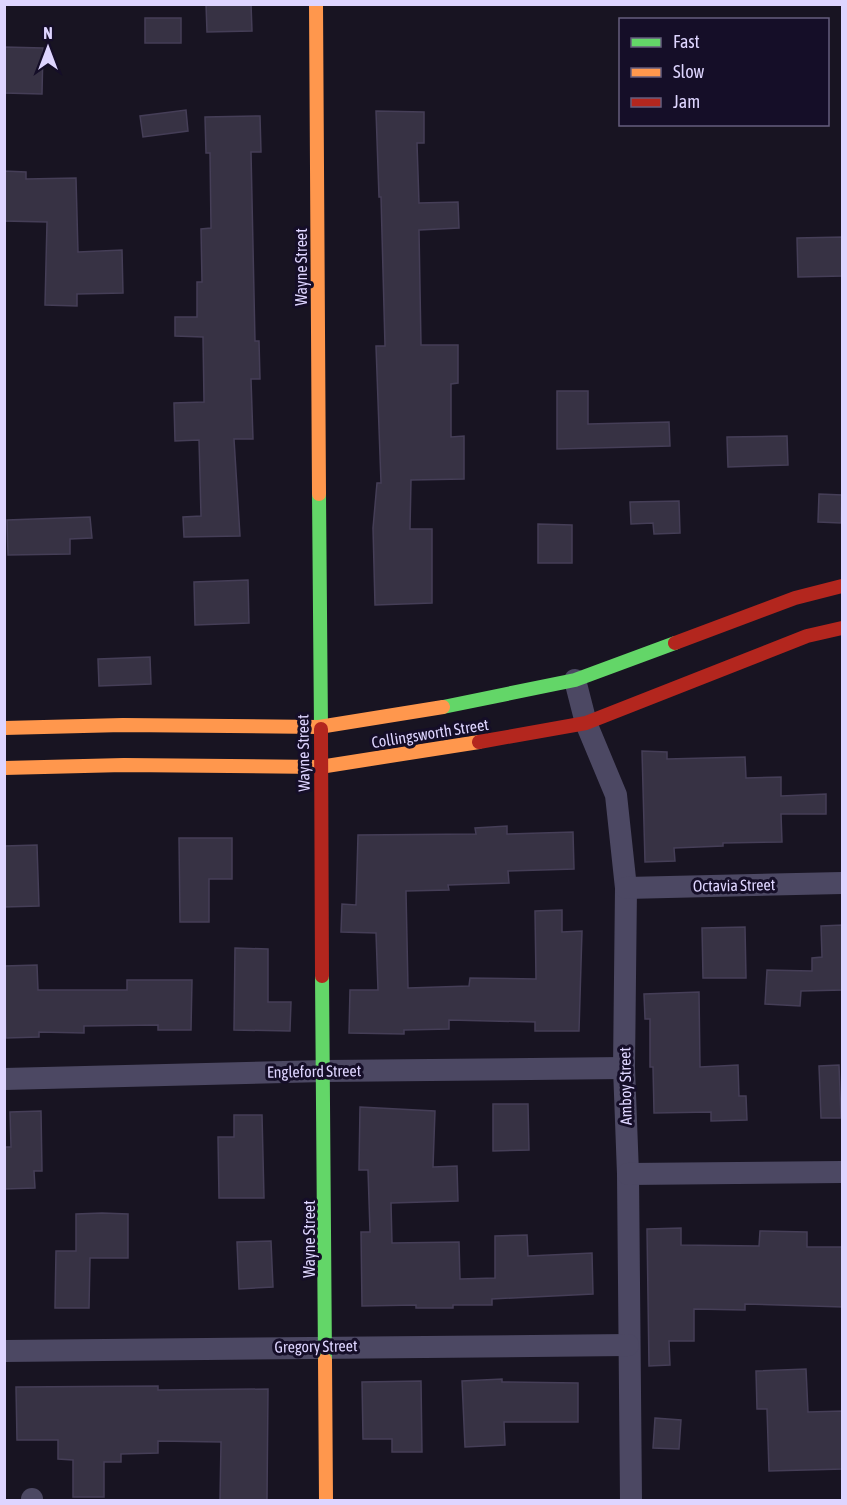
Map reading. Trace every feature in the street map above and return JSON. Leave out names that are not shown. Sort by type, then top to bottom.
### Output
[{"type":"main road","name":"Wayne Street","points":[[316,4],[319,727],[324,1071],[326,1500]]},
{"type":"main road","name":"Collingsworth Street","points":[[4,728],[123,725],[319,727],[471,703],[575,680],[795,598],[843,586]]},
{"type":"main road","name":"Collingsworth Street","points":[[4,768],[124,765],[320,767],[586,723],[807,636],[843,628]]},
{"type":"street","name":"Amboy Street","points":[[575,680],[586,723],[616,795],[626,888],[624,1068],[628,1174],[631,1500]]},
{"type":"street","name":"Octavia Street","points":[[626,888],[843,882]]},
{"type":"street","name":"Engleford Street","points":[[4,1079],[324,1071],[624,1068]]},
{"type":"street","points":[[628,1174],[843,1172]]},
{"type":"street","name":"Gregory Street","points":[[4,1351],[326,1346],[628,1345]]},
{"type":"building","points":[[206,4],[251,4],[252,31],[207,32]]},
{"type":"building","points":[[145,18],[181,18],[181,43],[145,43]]},
{"type":"building","points":[[4,47],[43,48],[42,94],[4,93]]},
{"type":"building","points":[[186,110],[188,131],[143,137],[140,116]]},
{"type":"building","points":[[376,111],[424,112],[424,143],[417,143],[419,203],[458,202],[459,228],[419,230],[421,345],[458,345],[458,383],[451,384],[451,437],[464,436],[464,479],[411,480],[410,529],[432,529],[432,603],[375,605],[373,528],[377,483],[381,483],[376,346],[385,346]]},
{"type":"building","points":[[260,116],[261,152],[251,152],[255,341],[259,341],[260,379],[251,379],[253,439],[234,439],[240,536],[184,537],[183,517],[201,516],[199,440],[175,441],[174,403],[204,402],[203,337],[175,336],[175,317],[197,317],[197,282],[202,282],[201,229],[211,228],[210,153],[206,153],[205,117]]},
{"type":"building","points":[[4,171],[26,172],[26,179],[76,178],[78,252],[122,250],[123,293],[77,294],[77,306],[45,305],[47,222],[4,221]]},
{"type":"building","points":[[843,237],[843,276],[798,277],[797,238]]},
{"type":"building","points":[[557,391],[588,391],[588,424],[669,422],[670,446],[557,449]]},
{"type":"building","points":[[787,436],[788,465],[728,467],[727,437]]},
{"type":"building","points":[[819,494],[842,495],[841,523],[818,522]]},
{"type":"building","points":[[679,501],[680,533],[654,534],[653,523],[631,524],[630,502]]},
{"type":"building","points":[[90,517],[92,538],[70,539],[70,554],[8,555],[7,520]]},
{"type":"building","points":[[538,524],[572,525],[572,563],[538,563]]},
{"type":"building","points":[[248,580],[249,623],[195,625],[194,582]]},
{"type":"building","points":[[150,657],[151,684],[99,686],[98,659]]},
{"type":"building","points":[[642,751],[667,752],[667,759],[745,757],[746,778],[781,777],[781,796],[826,794],[826,814],[781,814],[782,842],[723,843],[723,846],[674,848],[675,861],[645,862]]},
{"type":"building","points":[[507,826],[507,834],[573,832],[574,869],[508,871],[509,883],[448,885],[449,890],[406,891],[408,988],[469,986],[470,978],[536,979],[535,911],[562,910],[562,932],[582,931],[579,1031],[535,1031],[535,1022],[449,1020],[449,1029],[404,1030],[404,1034],[349,1033],[350,990],[378,990],[376,933],[341,932],[342,904],[356,905],[358,835],[476,834],[475,828]]},
{"type":"building","points":[[179,838],[232,838],[232,879],[209,879],[209,922],[180,922]]},
{"type":"building","points":[[37,845],[39,906],[4,907],[4,846]]},
{"type":"building","points":[[843,925],[843,990],[801,991],[800,1006],[765,1004],[767,970],[812,971],[812,958],[822,957],[821,926]]},
{"type":"building","points":[[745,927],[746,978],[703,978],[702,928]]},
{"type":"building","points":[[235,948],[268,949],[268,1002],[291,1002],[290,1031],[234,1030]]},
{"type":"building","points":[[37,965],[38,990],[127,990],[127,980],[192,980],[191,1030],[158,1030],[158,1025],[84,1026],[84,1033],[39,1032],[39,1037],[6,1038],[4,966]]},
{"type":"building","points":[[699,992],[700,1067],[738,1065],[739,1096],[746,1096],[747,1120],[711,1121],[711,1112],[654,1113],[653,1067],[650,1067],[650,1019],[645,1019],[644,994]]},
{"type":"building","points":[[839,1065],[841,1118],[821,1118],[819,1066]]},
{"type":"building","points":[[493,1104],[528,1104],[529,1150],[493,1151]]},
{"type":"building","points":[[360,1107],[435,1111],[433,1167],[457,1166],[458,1201],[391,1203],[392,1243],[459,1242],[460,1279],[495,1278],[495,1236],[527,1235],[528,1256],[592,1253],[593,1294],[492,1299],[492,1305],[453,1305],[453,1308],[416,1308],[416,1305],[362,1306],[361,1232],[370,1232],[368,1170],[359,1170]]},
{"type":"building","points":[[41,1111],[42,1171],[34,1171],[35,1188],[4,1189],[4,1147],[11,1147],[10,1112]]},
{"type":"building","points":[[234,1115],[262,1115],[264,1198],[219,1198],[218,1137],[234,1137]]},
{"type":"building","points":[[76,1214],[128,1214],[128,1258],[90,1258],[89,1308],[55,1308],[56,1251],[76,1251]]},
{"type":"building","points":[[681,1228],[681,1245],[759,1246],[760,1231],[807,1232],[807,1247],[843,1247],[843,1307],[745,1304],[745,1310],[694,1309],[694,1341],[669,1341],[670,1365],[649,1366],[647,1229]]},
{"type":"building","points":[[271,1241],[273,1287],[239,1289],[237,1242]]},
{"type":"building","points":[[806,1369],[808,1412],[843,1411],[843,1469],[769,1471],[767,1409],[757,1409],[756,1371]]},
{"type":"building","points":[[502,1379],[502,1382],[578,1383],[578,1422],[504,1422],[505,1445],[465,1447],[462,1381]]},
{"type":"building","points":[[421,1381],[422,1452],[392,1452],[392,1439],[363,1439],[362,1382]]},
{"type":"building","points":[[158,1386],[158,1390],[268,1389],[267,1500],[220,1500],[221,1442],[158,1441],[158,1453],[121,1454],[121,1462],[104,1462],[104,1497],[73,1497],[73,1460],[58,1459],[58,1440],[17,1440],[16,1387]]},
{"type":"building","points":[[655,1418],[681,1420],[679,1449],[653,1448]]},
{"type":"traffic: fast","points":[[319,494],[321,729]]},
{"type":"traffic: fast","points":[[443,707],[575,680],[675,643]]},
{"type":"traffic: fast","points":[[322,976],[325,1360]]},
{"type":"traffic: slow","points":[[316,4],[319,494]]},
{"type":"traffic: slow","points":[[4,728],[123,725],[319,727],[443,707]]},
{"type":"traffic: slow","points":[[4,768],[124,765],[320,767],[479,742]]},
{"type":"traffic: slow","points":[[325,1360],[326,1500]]},
{"type":"traffic: jam","points":[[675,643],[795,598],[842,586]]},
{"type":"traffic: jam","points":[[479,742],[586,723],[807,636],[842,628]]},
{"type":"traffic: jam","points":[[321,729],[322,976]]}]
